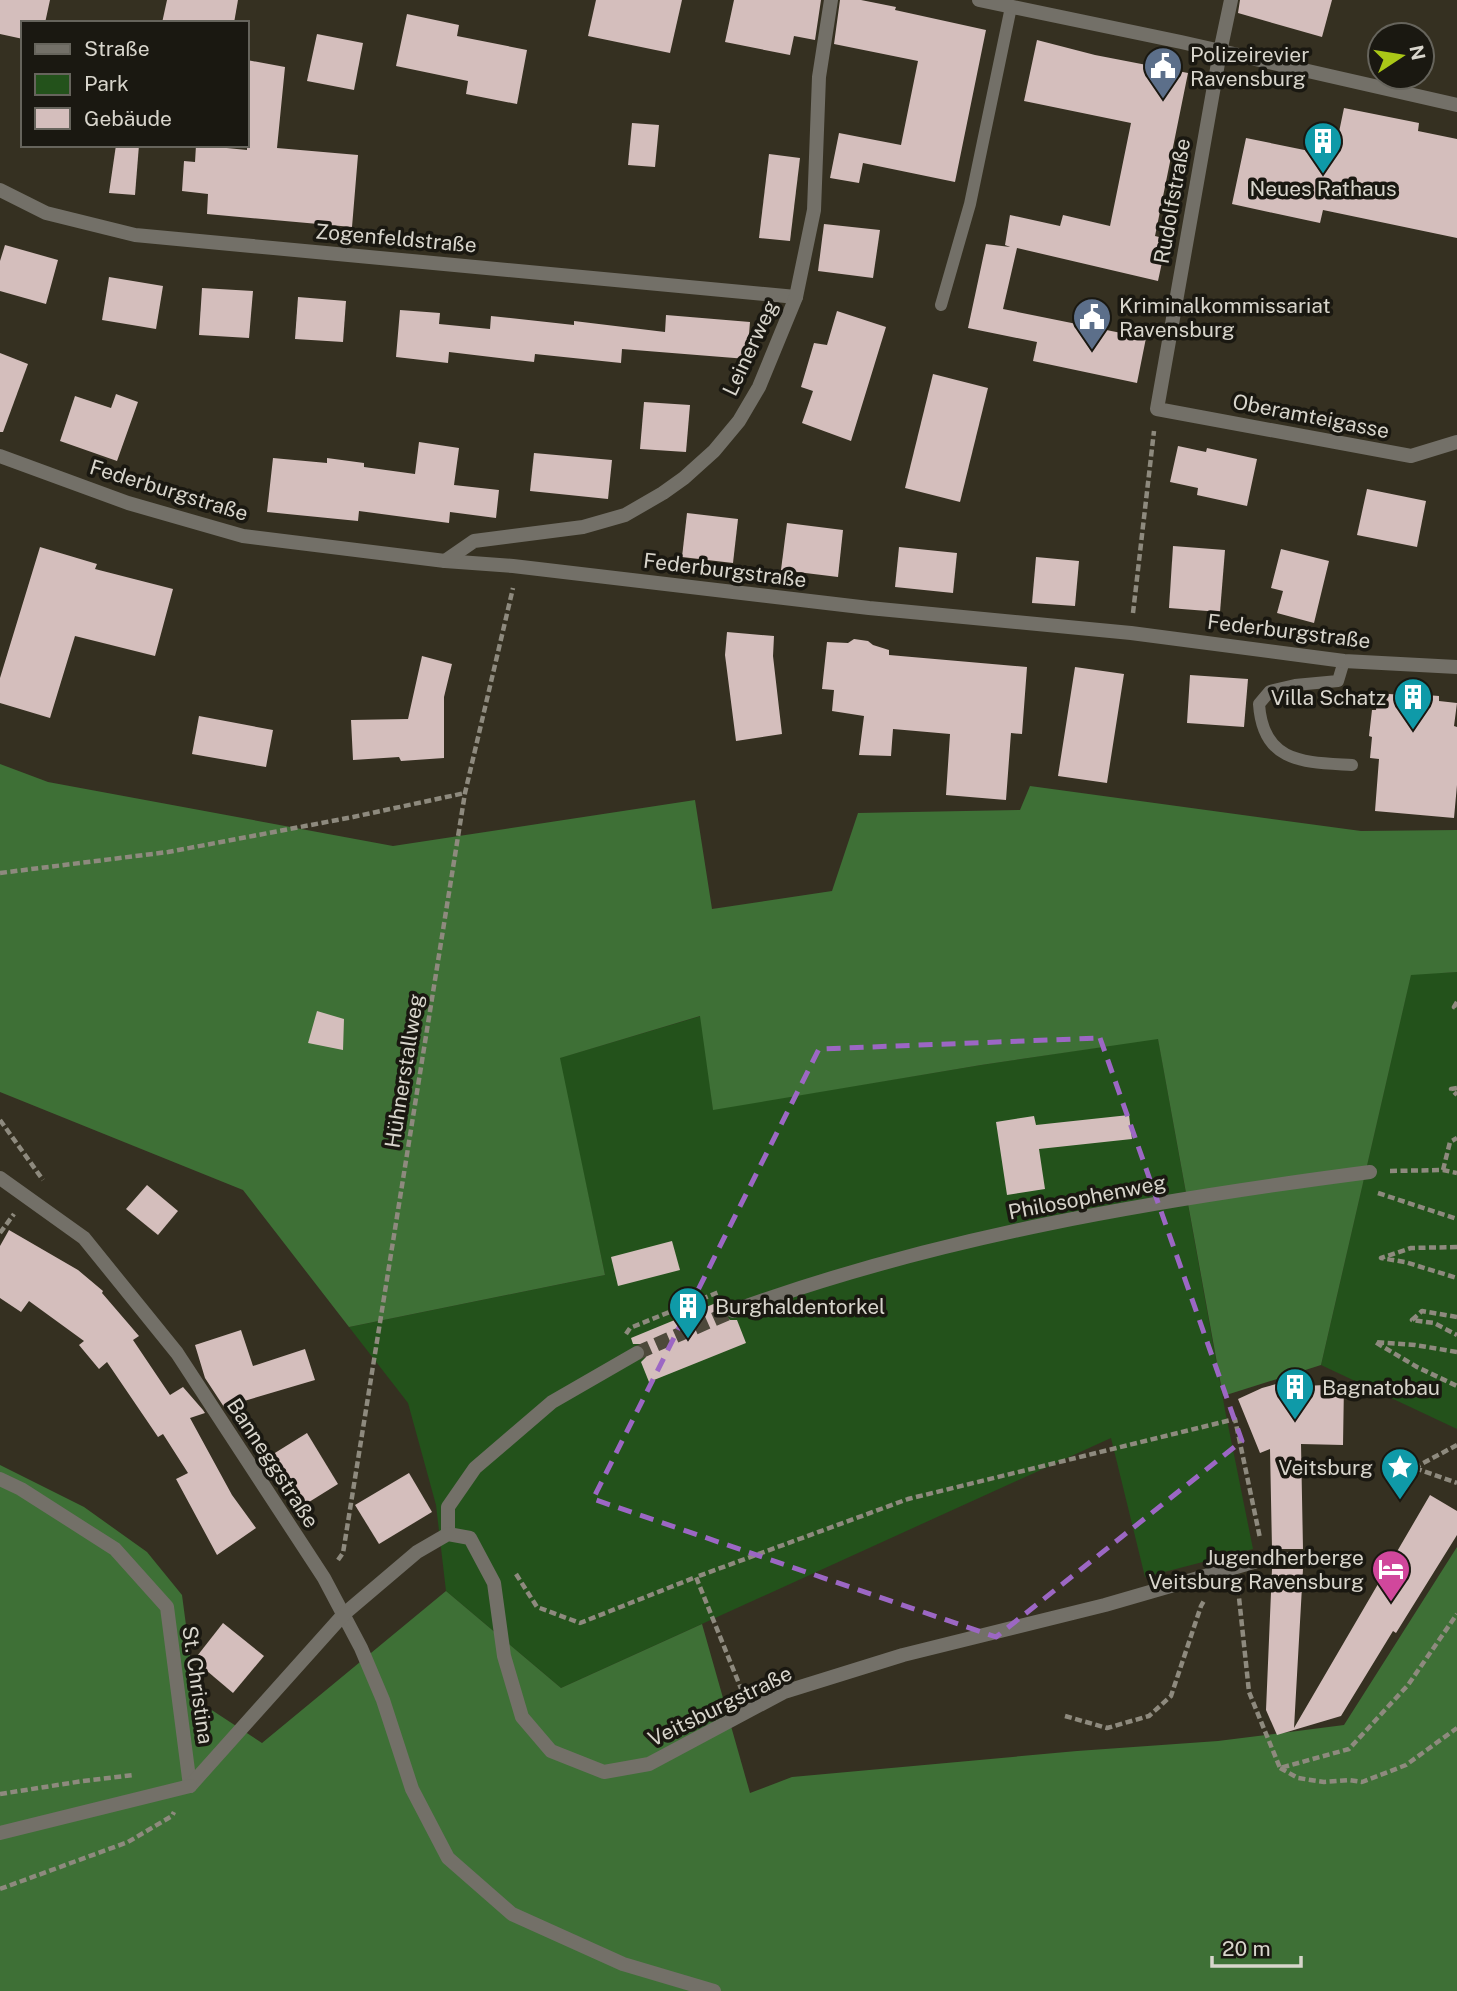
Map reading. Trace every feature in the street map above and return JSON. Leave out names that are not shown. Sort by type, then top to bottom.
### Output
[{"type":"street","name":"Leinerweg","points":[[445,561],[474,541],[583,527],[625,514],[684,478],[714,451],[739,421],[760,387],[796,297],[814,210],[819,77],[831,0]]},
{"type":"street","points":[[979,0],[1457,105]]},
{"type":"street","name":"Rudolfstraße","points":[[1157,409],[1231,0]]},
{"type":"street","name":"Zogenfeldstraße","points":[[0,190],[46,213],[135,234],[796,297]]},
{"type":"street","name":"Oberamteigasse","points":[[1157,409],[1411,456],[1457,442]]},
{"type":"street","name":"Federburgstraße","points":[[0,456],[128,503],[243,536],[869,608],[1131,634],[1344,661],[1457,667]]},
{"type":"street","name":"Philosophenweg","points":[[733,1311],[880,1264],[1066,1219],[1243,1189],[1370,1172]]},
{"type":"street","name":"Banneggstraße","points":[[0,1178],[84,1238],[177,1353],[324,1578],[344,1614]]},
{"type":"street","points":[[0,1833],[190,1786],[344,1614],[417,1552],[448,1534],[448,1507],[475,1468],[552,1402],[637,1353]]},
{"type":"street","name":"St. Christina","points":[[0,1479],[21,1489],[115,1549],[167,1607],[190,1786]]},
{"type":"street","name":"Veitsburgstraße","points":[[448,1534],[470,1538],[494,1583],[504,1656],[522,1717],[551,1751],[604,1772],[649,1764],[784,1692],[903,1656],[1105,1605],[1264,1559],[1303,1559]]},
{"type":"street","points":[[344,1614],[383,1700],[412,1789],[448,1858],[512,1914],[623,1964],[714,1991]]},
{"type":"lane","points":[[941,305],[970,204],[1011,7]]},
{"type":"lane","points":[[1344,661],[1338,681],[1295,685],[1270,691],[1259,704],[1261,722],[1267,738],[1284,753],[1308,762],[1352,765]]},
{"type":"path","points":[[1131,634],[1157,409]]},
{"type":"path","name":"Hühnerstallweg","points":[[324,1578],[343,1553],[465,793],[512,592],[513,566]]},
{"type":"path","points":[[0,873],[168,852],[465,793]]},
{"type":"path","points":[[1457,1002],[1454,1007],[1457,1008]]},
{"type":"path","points":[[1457,1088],[1451,1089],[1457,1095]]},
{"type":"path","points":[[1443,1170],[1450,1142],[1457,1139]]},
{"type":"path","points":[[1457,1173],[1443,1170],[1370,1172],[1376,1192],[1457,1219]]},
{"type":"path","points":[[1457,1247],[1411,1248],[1381,1258],[1405,1262],[1457,1278]]},
{"type":"path","points":[[623,1338],[631,1328],[728,1289]]},
{"type":"path","points":[[1457,1317],[1422,1311],[1412,1320],[1434,1323],[1457,1335]]},
{"type":"path","points":[[1457,1352],[1375,1342],[1417,1367],[1457,1386]]},
{"type":"path","points":[[516,1574],[537,1607],[580,1623],[908,1499],[1234,1419],[1264,1559]]},
{"type":"path","points":[[1457,1445],[1414,1468],[1457,1483]]},
{"type":"path","points":[[1065,1716],[1107,1728],[1149,1716],[1171,1696],[1200,1605],[1230,1568]]},
{"type":"path","points":[[1230,1568],[1249,1692],[1280,1768],[1298,1778],[1324,1782],[1362,1782],[1405,1765],[1457,1728]]},
{"type":"path","points":[[696,1577],[750,1710]]},
{"type":"path","points":[[1280,1768],[1349,1749],[1408,1685],[1457,1614]]},
{"type":"path","points":[[0,1794],[83,1780],[145,1774]]},
{"type":"path","points":[[0,1889],[128,1842],[172,1816],[190,1786]]},
{"type":"highlighted area","points":[[1100,1038],[1242,1441],[996,1637],[593,1499],[819,1049]]},
{"type":"green space","points":[[0,764],[48,782],[393,846],[695,800],[712,909],[832,891],[858,813],[1020,810],[1030,786],[1361,831],[1457,830],[1457,972],[1411,975],[1321,1365],[1223,1396],[1158,1039],[981,1065],[713,1110],[700,1016],[560,1058],[605,1275],[349,1327],[243,1190],[0,1092]]},
{"type":"green space","points":[[1457,972],[1457,1429],[1321,1365],[1411,974]]},
{"type":"green space","points":[[701,1016],[713,1109],[1158,1038],[1225,1410],[1253,1549],[1145,1577],[1111,1438],[561,1688],[446,1591],[436,1505],[408,1403],[349,1327],[605,1275],[559,1058]]},
{"type":"green space","points":[[0,1465],[84,1507],[147,1552],[182,1595],[191,1663],[204,1705],[262,1743],[446,1591],[561,1688],[702,1624],[750,1793],[792,1777],[1218,1741],[1344,1725],[1457,1547],[1457,1991],[0,1991]]},
{"type":"building","points":[[0,0],[50,0],[45,21],[21,21],[21,39],[0,34]]},
{"type":"building","points":[[167,0],[238,0],[234,21],[162,21]]},
{"type":"building","points":[[596,0],[682,0],[670,53],[588,36]]},
{"type":"building","points":[[734,0],[821,0],[815,40],[794,36],[790,55],[725,42]]},
{"type":"building","points":[[840,0],[861,0],[896,7],[895,10],[986,30],[955,182],[863,163],[859,183],[830,178],[839,133],[901,145],[918,61],[834,44]]},
{"type":"building","points":[[1240,0],[1332,0],[1322,37],[1238,13]]},
{"type":"building","points":[[407,14],[459,25],[457,36],[527,50],[517,104],[466,94],[468,81],[396,66]]},
{"type":"building","points":[[317,34],[363,43],[354,90],[307,81]]},
{"type":"building","points":[[1037,40],[1095,55],[1188,73],[1155,236],[1167,239],[1158,281],[1017,248],[1003,309],[1146,338],[1137,383],[1033,361],[1037,342],[968,328],[986,244],[1010,247],[1005,245],[1010,215],[1060,226],[1063,215],[1110,226],[1131,123],[1024,101]]},
{"type":"building","points":[[248,60],[285,67],[277,148],[358,155],[352,227],[207,214],[208,194],[182,191],[184,161],[195,162],[196,147],[247,150]]},
{"type":"building","name":"Neues Rathaus","points":[[1344,108],[1419,123],[1418,131],[1457,139],[1457,238],[1323,210],[1320,223],[1232,204],[1246,138],[1334,156]]},
{"type":"building","points":[[632,123],[659,125],[655,167],[628,165]]},
{"type":"building","points":[[116,147],[139,147],[135,195],[109,193]]},
{"type":"building","points":[[769,154],[800,158],[790,241],[759,238]]},
{"type":"building","points":[[824,224],[880,230],[873,278],[818,271]]},
{"type":"building","points":[[5,245],[58,260],[46,304],[0,291],[0,261]]},
{"type":"building","points":[[109,277],[163,286],[156,329],[102,320]]},
{"type":"building","points":[[202,288],[253,291],[249,338],[199,335]]},
{"type":"building","points":[[298,297],[346,301],[343,342],[295,339]]},
{"type":"building","points":[[400,310],[440,313],[439,324],[490,329],[491,316],[574,325],[574,321],[665,332],[666,315],[750,322],[747,359],[622,349],[621,363],[535,354],[534,362],[449,352],[448,363],[396,357]]},
{"type":"building","points":[[837,311],[886,327],[851,441],[802,423],[813,391],[801,387],[814,343],[827,345]]},
{"type":"building","points":[[0,353],[28,364],[3,432],[0,432]]},
{"type":"building","points":[[933,374],[988,388],[960,502],[905,488]]},
{"type":"building","points":[[116,394],[138,402],[117,461],[60,441],[75,396],[111,408]]},
{"type":"building","points":[[644,402],[690,405],[686,452],[640,449]]},
{"type":"building","points":[[419,442],[459,448],[454,485],[499,490],[496,518],[450,512],[449,523],[359,511],[358,521],[267,512],[273,458],[327,463],[327,458],[364,463],[364,467],[415,474]]},
{"type":"building","points":[[1178,446],[1206,452],[1207,448],[1257,459],[1247,506],[1197,495],[1198,488],[1170,482]]},
{"type":"building","points":[[534,453],[612,460],[608,499],[530,491]]},
{"type":"building","points":[[1367,489],[1426,501],[1417,547],[1357,535]]},
{"type":"building","points":[[687,513],[738,519],[733,563],[682,557]]},
{"type":"building","points":[[787,523],[843,530],[838,577],[781,570]]},
{"type":"building","points":[[1173,546],[1225,550],[1220,612],[1169,608]]},
{"type":"building","points":[[40,547],[97,564],[95,569],[173,589],[155,656],[75,636],[50,718],[0,703],[0,678]]},
{"type":"building","points":[[899,547],[957,553],[953,593],[895,587]]},
{"type":"building","points":[[1281,549],[1329,561],[1314,623],[1277,613],[1283,591],[1271,588]]},
{"type":"building","points":[[1036,557],[1079,561],[1075,606],[1032,603]]},
{"type":"building","points":[[727,632],[774,636],[773,656],[782,734],[736,741],[725,655]]},
{"type":"building","points":[[854,639],[868,641],[889,650],[889,655],[1027,667],[1022,734],[1011,733],[1006,800],[946,795],[950,734],[893,729],[891,756],[859,755],[864,716],[832,711],[834,690],[822,689],[827,642],[848,643]]},
{"type":"building","points":[[422,656],[452,664],[444,697],[444,758],[353,760],[351,720],[408,719]]},
{"type":"building","points":[[1075,667],[1124,674],[1107,783],[1058,776]]},
{"type":"building","points":[[1190,675],[1248,679],[1244,727],[1187,723]]},
{"type":"building","points":[[1378,693],[1439,696],[1439,701],[1457,703],[1454,726],[1457,727],[1457,785],[1454,818],[1375,811],[1379,759],[1370,758],[1372,737],[1369,736],[1372,710],[1376,710]]},
{"type":"building","points":[[199,716],[273,730],[266,767],[192,754]]},
{"type":"building","points":[[317,1011],[344,1019],[343,1050],[308,1043]]},
{"type":"building","points":[[1129,1115],[1132,1139],[1039,1149],[1045,1189],[1007,1195],[996,1122],[1034,1116],[1036,1125]]},
{"type":"building","points":[[147,1185],[178,1211],[158,1235],[126,1209]]},
{"type":"building","points":[[9,1230],[78,1270],[103,1291],[139,1336],[133,1340],[170,1395],[183,1387],[203,1410],[205,1413],[190,1418],[232,1495],[256,1528],[217,1555],[176,1479],[188,1473],[163,1434],[158,1437],[107,1362],[99,1369],[79,1345],[84,1341],[29,1301],[21,1312],[0,1298],[0,1246]]},
{"type":"building","points":[[672,1241],[680,1270],[618,1286],[611,1257]]},
{"type":"building","name":"Burghaldentorkel","points":[[728,1298],[730,1302],[724,1308],[724,1315],[730,1320],[737,1320],[746,1343],[649,1382],[641,1362],[646,1357],[646,1349],[641,1344],[633,1344],[631,1338]]},
{"type":"building","points":[[241,1330],[253,1366],[305,1349],[315,1380],[224,1407],[205,1378],[195,1345]]},
{"type":"building","name":"Bagnatobau","points":[[1304,1376],[1305,1386],[1344,1384],[1343,1445],[1301,1444],[1303,1549],[1272,1549],[1270,1449],[1260,1453],[1238,1399],[1262,1388]]},
{"type":"building","points":[[307,1433],[338,1484],[301,1507],[270,1456]]},
{"type":"building","points":[[409,1473],[432,1512],[379,1544],[355,1505]]},
{"type":"building","name":"Jugendherberge Veitsburg Ravensburg","points":[[1430,1495],[1457,1511],[1457,1535],[1396,1633],[1393,1631],[1341,1716],[1277,1735],[1266,1710],[1272,1569],[1303,1569],[1294,1728]]},
{"type":"building","points":[[223,1623],[264,1656],[233,1693],[194,1660]]},
{"type":"tunnel","points":[[637,1353],[733,1311]]},
{"type":"place","name":"Polizeirevier Ravensburg","points":[[1163,100]]},
{"type":"place","name":"Neues Rathaus","points":[[1323,175]]},
{"type":"place","name":"Kriminalkommissariat Ravensburg","points":[[1092,351]]},
{"type":"place","name":"Villa Schatz","points":[[1413,731]]},
{"type":"place","name":"Burghaldentorkel","points":[[688,1340]]},
{"type":"place","name":"Bagnatobau","points":[[1295,1421]]},
{"type":"place","name":"Veitsburg","points":[[1400,1501]]},
{"type":"place","name":"Jugendherberge Veitsburg Ravensburg","points":[[1391,1603]]}]
